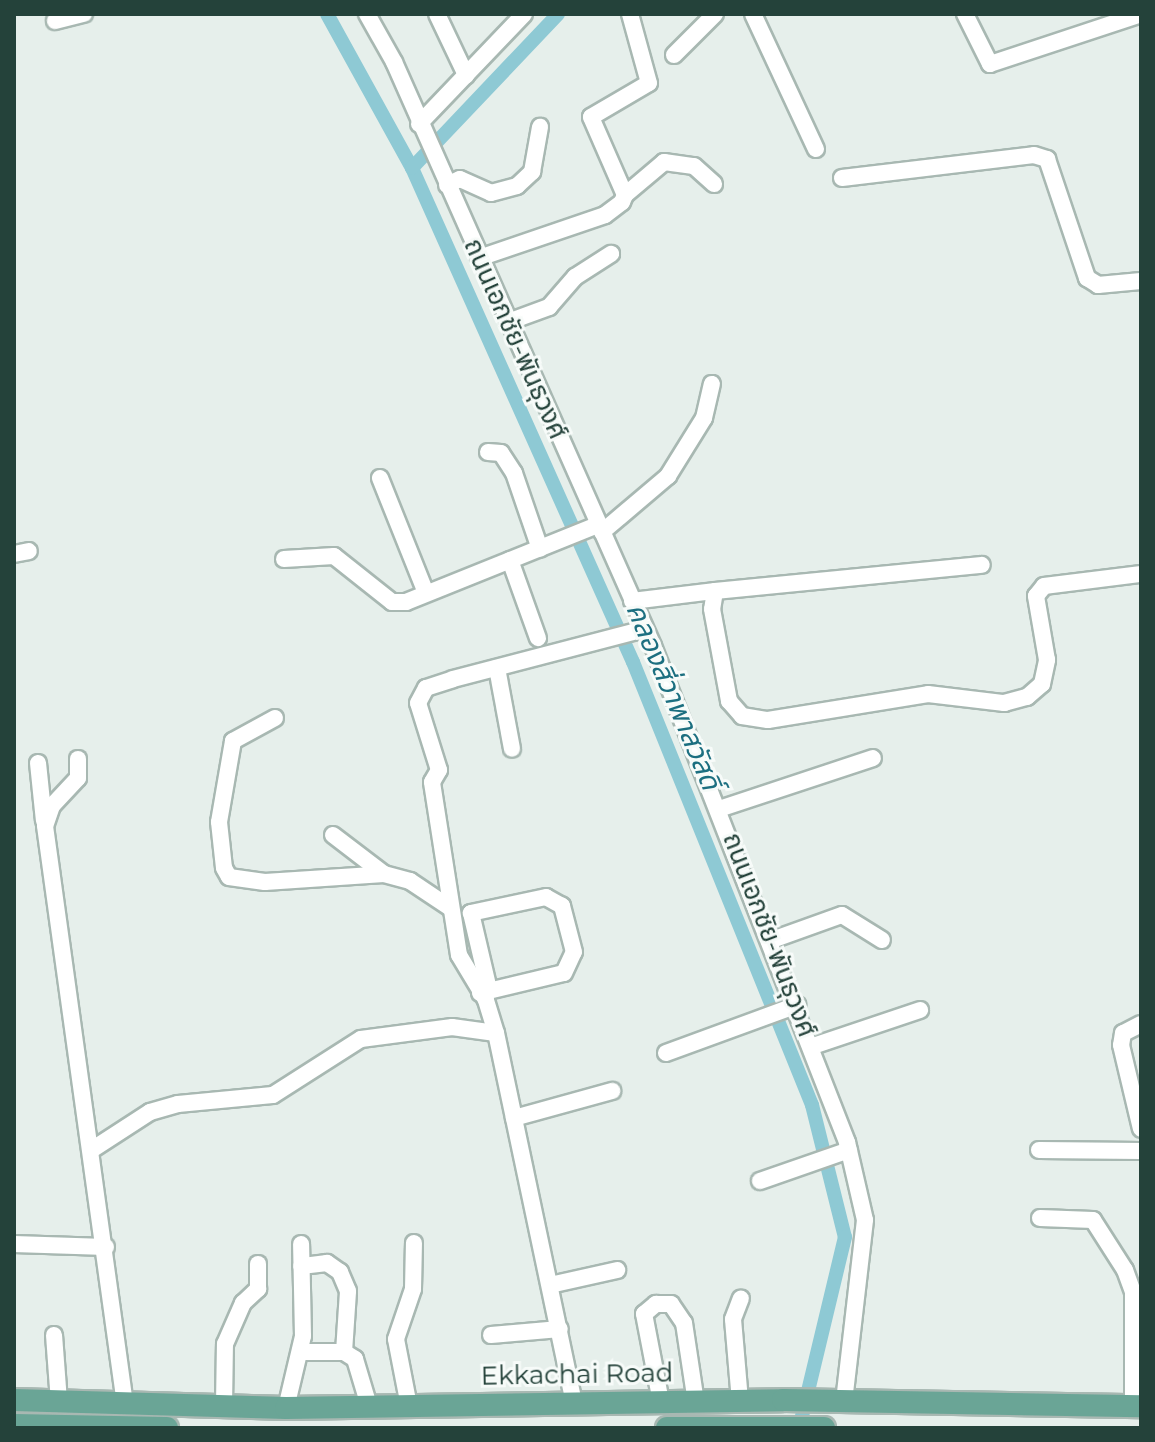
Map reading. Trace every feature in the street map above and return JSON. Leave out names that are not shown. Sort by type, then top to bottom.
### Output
[{"type":"main road","name":"Ekkachai Road","points":[[14,1400],[286,1408],[783,1400],[1137,1406]]},
{"type":"main road","points":[[14,1425],[167,1428]]},
{"type":"main road","name":"Ekkachai Road","points":[[667,1428],[824,1428]]},
{"type":"street","points":[[55,21],[84,14]]},
{"type":"street","name":"ถนนเอกชัย-พันธุวงศ์","points":[[367,14],[508,322],[595,529],[632,601],[639,632],[721,812],[772,940],[791,1007],[813,1046],[865,1220],[864,1251],[835,1401]]},
{"type":"street","points":[[437,14],[466,75]]},
{"type":"street","points":[[422,130],[466,75],[524,14]]},
{"type":"street","points":[[625,195],[591,117],[649,83],[630,14]]},
{"type":"street","points":[[674,55],[715,14]]},
{"type":"street","points":[[753,14],[816,149]]},
{"type":"street","points":[[965,14],[990,64],[1141,14]]},
{"type":"street","points":[[443,177],[460,179],[491,193],[517,186],[532,172],[540,127]]},
{"type":"street","points":[[842,178],[1034,155],[1047,159],[1087,278],[1098,285],[1141,281]]},
{"type":"street","points":[[479,258],[605,215],[664,162],[694,166],[714,184]]},
{"type":"street","points":[[508,322],[549,307],[575,277],[611,254]]},
{"type":"street","points":[[284,559],[334,556],[392,602],[426,593],[595,529],[668,476],[704,418],[712,384]]},
{"type":"street","points":[[488,452],[501,453],[514,473],[540,549]]},
{"type":"street","points":[[380,478],[426,593]]},
{"type":"street","points":[[510,560],[538,638]]},
{"type":"street","points":[[632,601],[982,565]]},
{"type":"street","points":[[715,591],[713,623],[729,701],[742,716],[768,720],[928,694],[1004,703],[1027,697],[1042,684],[1047,660],[1036,596],[1044,586],[1141,574]]},
{"type":"street","points":[[485,991],[459,955],[449,907],[432,782],[439,770],[418,703],[426,688],[639,632]]},
{"type":"street","points":[[497,668],[512,749]]},
{"type":"street","points":[[275,718],[233,741],[218,852],[229,877],[302,881],[384,874],[410,881],[449,907]]},
{"type":"street","points":[[721,812],[873,758]]},
{"type":"street","points":[[45,826],[52,806],[78,778],[78,759]]},
{"type":"street","points":[[38,763],[93,1149],[125,1404]]},
{"type":"street","points":[[721,812],[846,777]]},
{"type":"street","points":[[333,835],[384,874]]},
{"type":"street","points":[[485,991],[564,973],[574,952],[562,906],[546,897],[471,913],[485,991],[574,1403]]},
{"type":"street","points":[[772,940],[842,915],[882,940]]},
{"type":"street","points":[[666,1053],[791,1007]]},
{"type":"street","points":[[813,1046],[920,1010]]},
{"type":"street","points":[[1141,1024],[1123,1033],[1121,1045],[1141,1129]]},
{"type":"street","points":[[93,1149],[150,1112],[178,1104],[273,1095],[361,1039],[452,1027],[496,1033]]},
{"type":"street","points":[[514,1118],[612,1091]]},
{"type":"street","points":[[1039,1150],[1141,1151]]},
{"type":"street","points":[[760,1181],[843,1152]]},
{"type":"street","points":[[1040,1218],[1093,1220],[1125,1270],[1133,1292],[1137,1406]]},
{"type":"street","points":[[409,1406],[396,1339],[413,1289],[414,1243]]},
{"type":"street","points":[[14,1244],[106,1247]]},
{"type":"street","points":[[286,1408],[300,1352],[301,1244]]},
{"type":"street","points":[[301,1266],[327,1263],[340,1272],[348,1291],[344,1352]]},
{"type":"street","points":[[224,1405],[225,1344],[243,1303],[258,1289],[258,1264]]},
{"type":"street","points":[[550,1285],[617,1270]]},
{"type":"street","points":[[740,1401],[733,1319],[741,1298]]},
{"type":"street","points":[[661,1402],[644,1314],[656,1304],[671,1304],[684,1323],[696,1402]]},
{"type":"street","points":[[491,1335],[560,1329]]},
{"type":"street","points":[[54,1335],[59,1402]]},
{"type":"street","points":[[300,1352],[344,1352],[355,1359],[369,1406]]},
{"type":"waterway","name":"คลองสี่วาพาสวัสดิ์","points":[[327,14],[412,168],[633,662],[812,1105],[845,1237],[799,1428]]},
{"type":"waterway","points":[[412,168],[558,14]]}]
